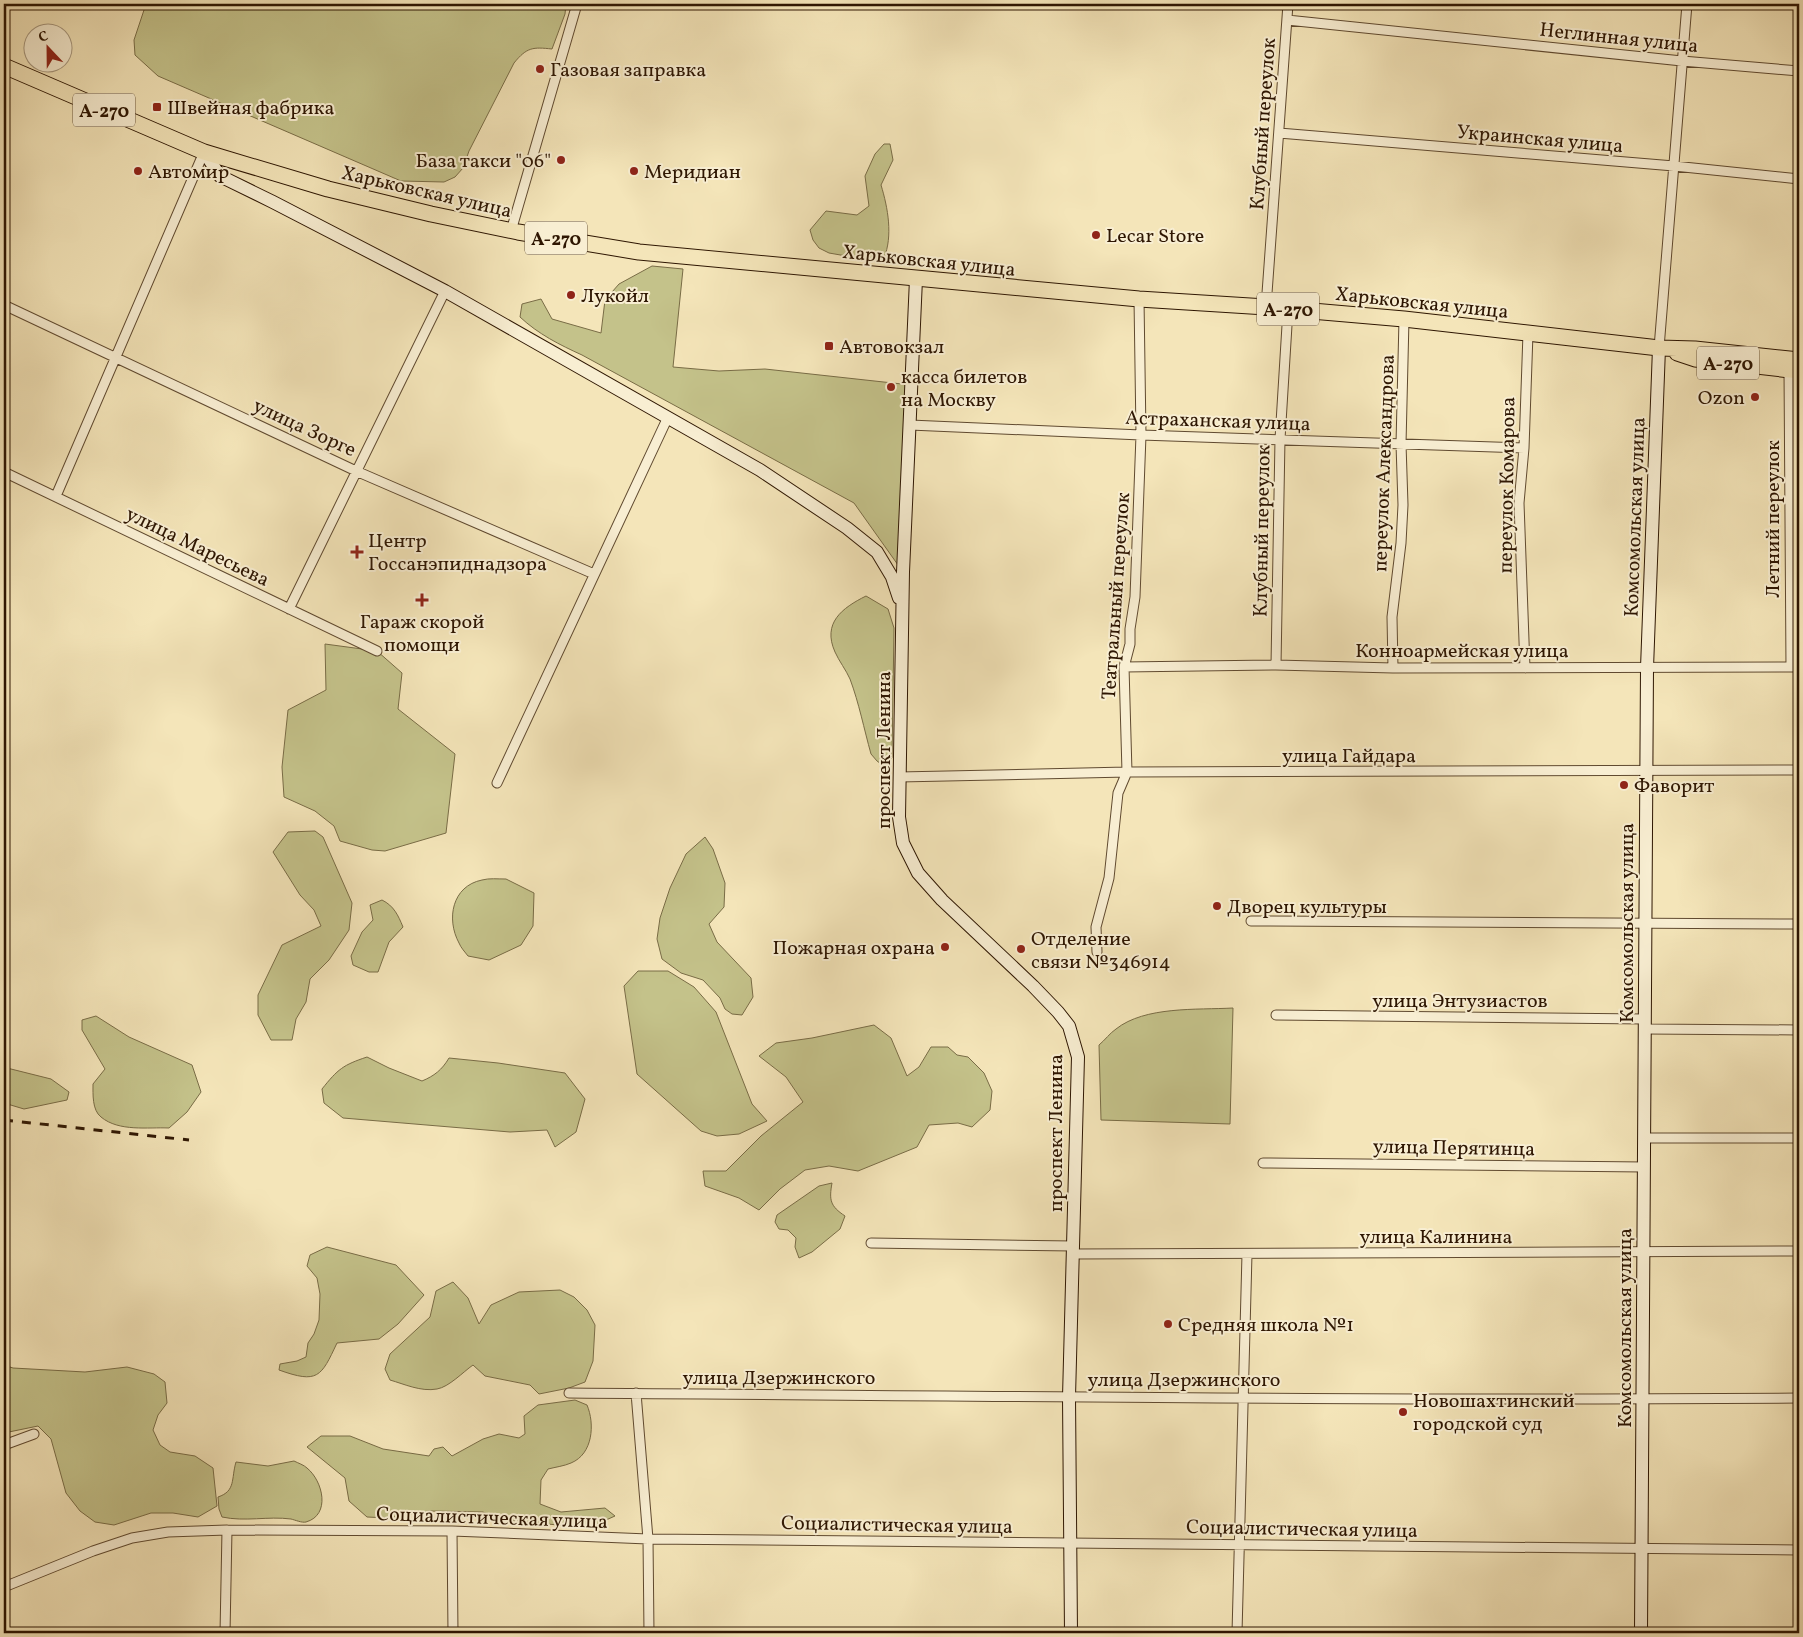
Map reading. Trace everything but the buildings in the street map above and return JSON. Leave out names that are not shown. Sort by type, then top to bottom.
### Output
[{"type":"highway","name":"Харьковская улица","points":[[4,66],[204,152],[328,189],[511,231],[639,252],[1139,299],[1266,307],[1404,319],[1659,348],[1695,348],[1796,367]]},
{"type":"main road","points":[[204,152],[220,176],[445,291],[760,470],[854,534],[877,552],[892,577],[903,608]]},
{"type":"main road","name":"проспект Ленина","points":[[916,279],[903,608],[899,817],[903,843],[918,873],[942,900],[1058,1012],[1069,1026],[1078,1057],[1069,1397],[1071,1633]]},
{"type":"main road","name":"Комсомольская улица","points":[[1641,1633],[1647,668],[1659,348]]},
{"type":"street","points":[[511,231],[577,4]]},
{"type":"street","name":"Клубный переулок","points":[[1266,307],[1288,4]]},
{"type":"street","name":"Комсомольская улица","points":[[1659,348],[1687,4]]},
{"type":"street","name":"Неглинная улица","points":[[1287,20],[1682,61],[1799,71]]},
{"type":"street","name":"Украинская улица","points":[[1279,133],[1799,178]]},
{"type":"street","points":[[56,496],[204,152]]},
{"type":"street","points":[[289,609],[445,291]]},
{"type":"street","name":"Театральный переулок","points":[[1097,952],[1096,927],[1109,878],[1118,793],[1127,772],[1124,667],[1130,644],[1130,629],[1135,597],[1141,435],[1139,299]]},
{"type":"street","name":"улица Зорге","points":[[4,305],[356,471],[594,574]]},
{"type":"street","name":"Клубный переулок","points":[[1276,665],[1280,439],[1288,309]]},
{"type":"street","name":"переулок Александрова","points":[[1393,668],[1392,617],[1400,553],[1403,505],[1401,444],[1404,319]]},
{"type":"street","name":"переулок Комарова","points":[[1525,668],[1519,502],[1524,448],[1528,332]]},
{"type":"street","name":"Летний переулок","points":[[1795,667],[1796,367]]},
{"type":"street","points":[[497,783],[668,417]]},
{"type":"street","name":"Астраханская улица","points":[[910,424],[1141,435],[1524,448]]},
{"type":"street","name":"улица Маресьева","points":[[4,472],[378,651]]},
{"type":"street","name":"Конноармейская улица","points":[[1124,667],[1276,665],[1393,668],[1795,667]]},
{"type":"street","name":"улица Гайдара","points":[[899,777],[1127,772],[1799,770]]},
{"type":"street","points":[[1251,921],[1799,924]]},
{"type":"street","name":"улица Энтузиастов","points":[[1276,1015],[1645,1024],[1799,1030]]},
{"type":"street","points":[[1644,1138],[1799,1138]]},
{"type":"street","name":"улица Перятинца","points":[[1263,1162],[1644,1167]]},
{"type":"street","name":"улица Калинина","points":[[871,1243],[1247,1254],[1799,1251]]},
{"type":"street","points":[[1237,1633],[1247,1254]]},
{"type":"street","name":"улица Дзержинского","points":[[570,1393],[1069,1397],[1799,1398]]},
{"type":"street","points":[[636,1393],[648,1539],[649,1633]]},
{"type":"street","points":[[4,1444],[34,1434]]},
{"type":"street","points":[[225,1633],[227,1530]]},
{"type":"street","name":"Социалистическая улица","points":[[4,1587],[93,1551],[132,1538],[168,1532],[227,1530],[452,1531],[648,1539],[1799,1550]]},
{"type":"street","points":[[452,1531],[453,1633]]},
{"type":"shaded area","points":[[146,4],[566,4],[565,14],[552,49],[531,49],[514,63],[469,151],[463,168],[455,177],[444,182],[401,181],[158,76],[135,55],[134,40]]},
{"type":"shaded area","points":[[884,144],[890,144],[893,160],[881,185],[886,203],[889,231],[884,258],[875,261],[829,253],[819,248],[813,240],[810,230],[826,211],[857,215],[869,206],[865,176],[875,154]]},
{"type":"shaded area","points":[[652,266],[683,269],[673,367],[719,371],[765,369],[911,385],[903,572],[854,503],[557,343],[534,329],[520,317],[522,304],[541,299],[552,319],[601,333],[605,300],[619,284]]},
{"type":"shaded area","points":[[866,596],[888,609],[894,628],[892,758],[884,766],[871,754],[853,688],[835,652],[831,633],[833,625],[842,611]]},
{"type":"shaded area","points":[[325,644],[377,651],[402,673],[398,709],[455,754],[446,833],[385,851],[372,850],[340,841],[334,826],[315,811],[284,797],[282,767],[288,710],[326,690]]},
{"type":"shaded area","points":[[315,831],[323,837],[352,903],[349,930],[329,960],[310,979],[306,1002],[296,1019],[292,1040],[271,1040],[258,1015],[258,995],[282,945],[321,926],[314,910],[300,895],[273,852],[288,832]]},
{"type":"shaded area","points":[[705,837],[713,849],[725,883],[724,907],[709,924],[717,942],[751,978],[753,997],[742,1015],[732,1014],[725,1009],[720,998],[703,980],[681,973],[662,959],[657,939],[660,918],[670,888],[686,854]]},
{"type":"shaded area","points":[[488,879],[506,879],[534,893],[533,926],[521,945],[489,960],[468,956],[460,945],[453,924],[454,905],[458,896],[472,883]]},
{"type":"shaded area","points":[[382,900],[395,911],[403,927],[389,942],[378,972],[369,972],[353,965],[351,956],[362,932],[373,920],[370,905]]},
{"type":"shaded area","points":[[638,971],[668,971],[694,987],[716,1012],[752,1104],[767,1121],[739,1134],[717,1136],[701,1131],[637,1074],[624,986]]},
{"type":"shaded area","points":[[1233,1008],[1230,1124],[1101,1120],[1099,1045],[1114,1031],[1141,1016],[1156,1013],[1188,1009]]},
{"type":"shaded area","points":[[96,1016],[129,1037],[192,1065],[201,1092],[187,1112],[169,1128],[125,1127],[108,1122],[98,1114],[94,1102],[93,1084],[105,1069],[82,1030],[82,1020]]},
{"type":"shaded area","points":[[874,1025],[891,1038],[907,1076],[919,1067],[931,1047],[948,1047],[957,1055],[968,1057],[984,1073],[992,1091],[990,1110],[972,1127],[958,1123],[929,1125],[917,1147],[858,1171],[829,1166],[805,1170],[780,1189],[759,1210],[739,1198],[705,1186],[703,1171],[726,1171],[761,1136],[803,1102],[786,1077],[759,1056],[776,1043],[812,1038]]},
{"type":"shaded area","points":[[367,1057],[422,1081],[437,1072],[449,1058],[565,1073],[585,1099],[576,1132],[555,1147],[547,1130],[510,1132],[343,1118],[324,1103],[322,1089],[342,1068]]},
{"type":"shaded area","points":[[4,1064],[7,1068],[51,1079],[69,1092],[67,1100],[24,1109],[4,1103]]},
{"type":"shaded area","points":[[832,1183],[832,1202],[836,1209],[845,1216],[840,1229],[812,1252],[799,1258],[795,1247],[796,1238],[788,1230],[779,1229],[775,1222],[777,1215],[819,1186]]},
{"type":"shaded area","points":[[327,1247],[396,1265],[424,1295],[398,1324],[379,1339],[337,1343],[327,1364],[317,1374],[310,1377],[279,1370],[280,1364],[297,1361],[306,1357],[308,1343],[314,1334],[319,1320],[320,1294],[317,1278],[307,1266],[310,1255]]},
{"type":"shaded area","points":[[453,1282],[468,1298],[479,1324],[491,1305],[519,1292],[560,1290],[574,1297],[587,1310],[595,1325],[593,1361],[585,1382],[569,1388],[539,1394],[530,1385],[485,1376],[473,1365],[442,1388],[437,1389],[419,1389],[390,1380],[385,1369],[390,1354],[430,1317],[436,1291]]},
{"type":"shaded area","points":[[4,1365],[13,1368],[85,1372],[127,1367],[154,1374],[165,1382],[167,1403],[158,1415],[153,1430],[160,1445],[170,1452],[195,1456],[213,1468],[217,1506],[198,1517],[173,1513],[151,1513],[114,1525],[95,1522],[80,1511],[66,1493],[51,1439],[38,1426],[4,1433]]},
{"type":"shaded area","points":[[575,1400],[587,1405],[590,1413],[591,1429],[588,1446],[578,1459],[563,1466],[548,1469],[541,1480],[540,1504],[561,1512],[605,1508],[615,1516],[588,1528],[497,1519],[483,1512],[429,1511],[388,1518],[367,1517],[349,1501],[345,1478],[307,1447],[321,1436],[350,1436],[383,1449],[429,1456],[434,1449],[443,1447],[452,1456],[483,1439],[499,1434],[519,1438],[525,1434],[524,1416],[538,1405]]},
{"type":"shaded area","points":[[294,1461],[306,1467],[313,1474],[320,1489],[322,1505],[314,1518],[301,1522],[282,1518],[239,1519],[222,1517],[218,1497],[230,1488],[236,1462],[268,1466]]},
{"type":"railway","points":[[4,1120],[189,1140]]},
{"type":"place","name":"Газовая заправка","points":[[540,69]]},
{"type":"place","name":"Швейная фабрика","points":[[157,107]]},
{"type":"place","name":"База такси \"06\"","points":[[561,160]]},
{"type":"place","name":"Автомир","points":[[138,171]]},
{"type":"place","name":"Меридиан","points":[[634,171]]},
{"type":"place","name":"Lecar Store","points":[[1096,235]]},
{"type":"place","name":"Лукойл","points":[[571,295]]},
{"type":"place","name":"Автовокзал","points":[[829,346]]},
{"type":"place","name":"касса билетов на Москву","points":[[891,387]]},
{"type":"place","name":"Ozon","points":[[1755,397]]},
{"type":"place","name":"Центр Госсанэпиднадзора","points":[[357,552]]},
{"type":"place","name":"Гараж скорой помощи","points":[[422,600]]},
{"type":"place","name":"Фаворит","points":[[1624,785]]},
{"type":"place","name":"Дворец культуры","points":[[1217,906]]},
{"type":"place","name":"Пожарная охрана","points":[[945,947]]},
{"type":"place","name":"Отделение связи №346914","points":[[1021,949]]},
{"type":"place","name":"Средняя школа №1","points":[[1168,1324]]},
{"type":"place","name":"Новошахтинский городской суд","points":[[1403,1412]]}]
